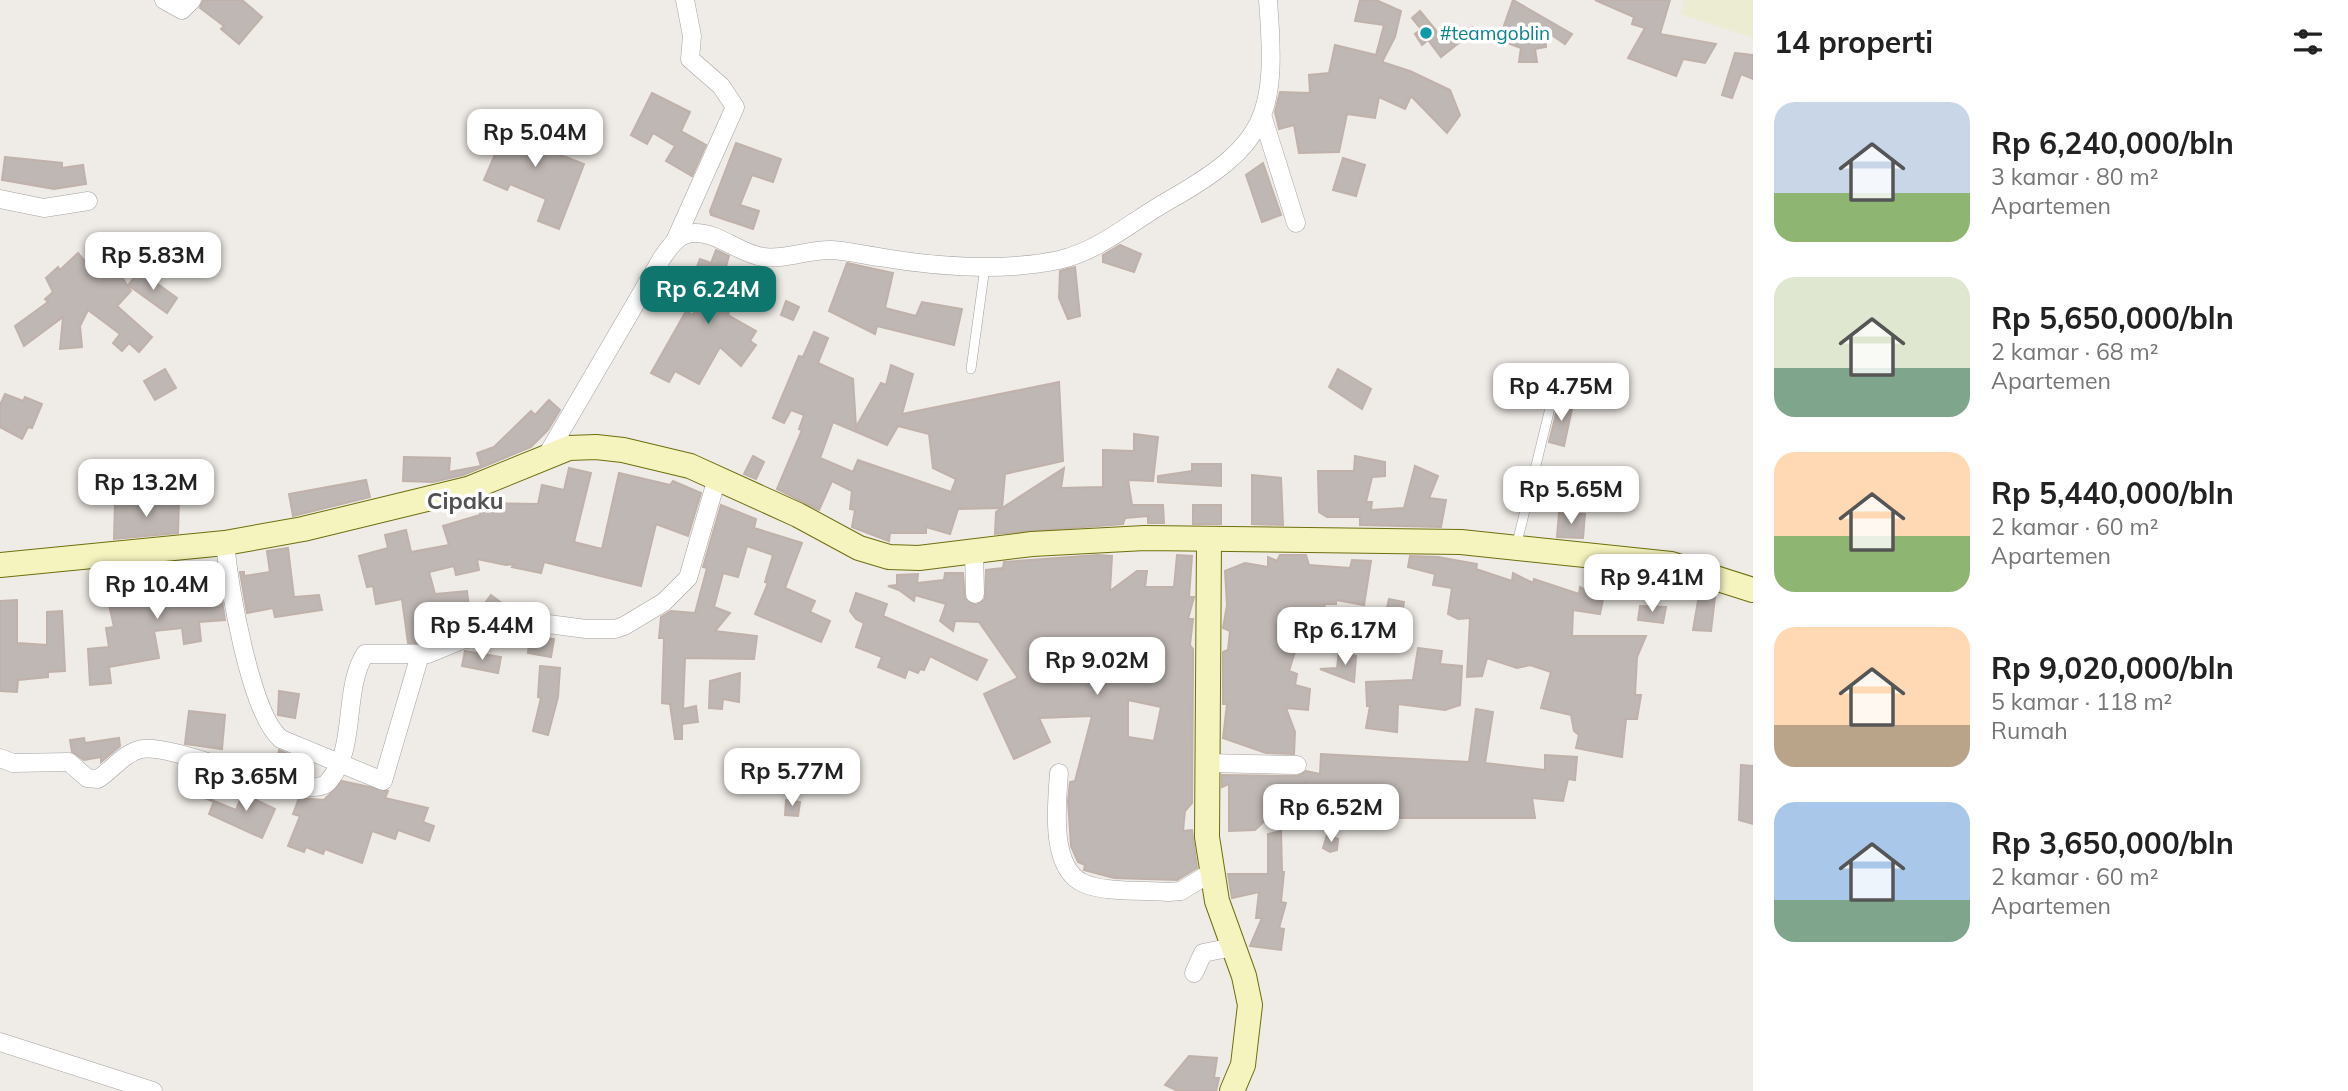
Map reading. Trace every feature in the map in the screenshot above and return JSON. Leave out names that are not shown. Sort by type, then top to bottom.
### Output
[{"type":"street","points":[[164,0],[182,10],[192,0]]},
{"type":"street","points":[[547,455],[675,241],[735,107],[720,86],[690,59],[692,36],[685,0]]},
{"type":"street","points":[[675,241],[692,232],[765,257],[830,250],[985,267],[1061,259],[1098,244],[1192,188],[1235,155],[1255,134],[1263,118],[1272,52],[1268,0]]},
{"type":"street","points":[[1263,118],[1296,223]]},
{"type":"street","points":[[0,199],[44,208],[88,201]]},
{"type":"street","points":[[0,565],[225,543],[303,529],[468,489],[501,478],[547,455],[569,448],[623,450],[663,458],[717,478],[872,554],[919,558],[1079,540],[1334,538],[1461,542],[1671,564],[1753,590]]},
{"type":"street","points":[[0,758],[13,763],[69,762],[87,778],[98,779],[128,754],[147,748],[201,759],[266,780],[314,787],[326,785],[340,761],[363,656],[369,652],[420,655],[462,640],[513,630],[532,632],[548,624],[615,629],[640,617],[664,602],[688,578],[717,478]]},
{"type":"street","points":[[1209,539],[1207,836],[1210,873],[1244,976],[1250,1005],[1243,1065],[1232,1091]]},
{"type":"street","points":[[225,543],[237,628],[254,685],[274,731],[281,739],[385,777],[420,655]]},
{"type":"street","points":[[974,551],[975,594]]},
{"type":"street","points":[[1208,763],[1297,765]]},
{"type":"street","points":[[1059,773],[1057,846],[1077,880],[1091,886],[1170,892],[1181,891],[1210,873]]},
{"type":"street","points":[[1194,973],[1203,953],[1233,947]]},
{"type":"street","points":[[0,1042],[153,1091]]},
{"type":"lane","points":[[971,369],[985,267]]},
{"type":"lane","points":[[1516,548],[1550,408]]},
{"type":"green space","points":[[1684,0],[1753,0],[1753,38],[1680,14]]},
{"type":"building","points":[[203,0],[242,0],[262,17],[239,44],[221,29],[224,26],[200,8]]},
{"type":"building","points":[[1360,0],[1376,0],[1401,11],[1395,37],[1382,62],[1410,71],[1450,90],[1460,115],[1447,133],[1411,96],[1405,109],[1379,97],[1375,118],[1347,114],[1339,152],[1299,153],[1294,125],[1279,129],[1275,112],[1280,92],[1310,93],[1309,75],[1329,73],[1335,45],[1376,55],[1384,25],[1355,21]]},
{"type":"building","points":[[1513,0],[1572,34],[1565,44],[1546,31],[1546,47],[1535,49],[1537,62],[1519,62],[1521,48],[1499,40]]},
{"type":"building","points":[[1595,0],[1670,0],[1660,34],[1716,44],[1705,63],[1683,59],[1676,76],[1628,58],[1645,28],[1632,24],[1634,17]]},
{"type":"building","points":[[1420,11],[1443,39],[1473,27],[1475,30],[1441,57],[1428,40],[1422,45],[1415,34],[1421,29],[1412,18]]},
{"type":"building","points":[[1735,53],[1753,55],[1753,79],[1741,74],[1732,98],[1722,95]]},
{"type":"building","points":[[652,93],[690,112],[681,131],[706,145],[692,176],[666,161],[675,146],[653,133],[647,144],[631,135]]},
{"type":"building","points":[[512,115],[536,125],[533,130],[555,139],[550,151],[584,164],[559,229],[538,221],[546,199],[510,184],[507,190],[484,180]]},
{"type":"building","points":[[736,143],[781,159],[773,182],[752,175],[740,205],[759,211],[753,229],[711,215],[710,211]]},
{"type":"building","points":[[5,157],[62,163],[62,168],[83,165],[86,184],[54,189],[2,180]]},
{"type":"building","points":[[1343,158],[1365,165],[1356,196],[1333,190]]},
{"type":"building","points":[[1263,163],[1281,215],[1262,222],[1246,175]]},
{"type":"building","points":[[1120,245],[1141,254],[1134,272],[1103,262],[1103,255]]},
{"type":"building","points":[[716,250],[729,256],[726,266],[743,272],[728,315],[756,331],[750,341],[756,345],[741,366],[720,347],[699,384],[675,371],[669,382],[651,373],[686,311],[693,315],[704,281],[693,277],[700,259],[711,263]]},
{"type":"building","points":[[78,253],[92,270],[109,258],[131,291],[117,306],[152,337],[139,352],[129,343],[122,351],[113,343],[120,334],[88,310],[80,326],[82,347],[60,349],[63,317],[24,346],[15,326],[48,302],[45,299],[53,292],[46,278],[58,267],[60,270]]},
{"type":"building","points":[[847,263],[893,273],[885,308],[916,316],[922,302],[962,309],[954,345],[877,326],[875,334],[829,311]]},
{"type":"building","points":[[1075,267],[1080,316],[1068,319],[1059,298],[1060,271]]},
{"type":"building","points":[[140,271],[177,298],[167,313],[128,285]]},
{"type":"building","points":[[786,301],[799,307],[793,320],[781,315]]},
{"type":"building","points":[[814,332],[828,338],[818,363],[853,379],[856,427],[881,383],[886,385],[891,365],[913,374],[902,414],[1059,382],[1063,461],[1005,474],[1002,508],[958,509],[950,534],[926,527],[926,533],[890,533],[889,541],[852,527],[855,510],[850,509],[852,491],[832,481],[819,510],[777,489],[802,430],[799,429],[804,415],[791,410],[784,423],[773,418],[799,356],[803,357]],"holes":[[[833,422],[887,445],[898,426],[929,434],[933,468],[956,479],[951,492],[858,460],[853,472],[820,458]]]},
{"type":"building","points":[[165,369],[176,388],[155,400],[144,381]]},
{"type":"building","points":[[1338,369],[1371,389],[1362,409],[1329,387]]},
{"type":"building","points":[[1603,387],[1617,389],[1616,403],[1601,402]]},
{"type":"building","points":[[5,394],[23,401],[25,397],[42,404],[32,428],[28,427],[22,439],[0,427],[0,405]]},
{"type":"building","points":[[549,400],[560,410],[548,430],[531,447],[463,475],[433,482],[403,481],[404,457],[450,458],[449,472],[481,466],[477,453],[494,447],[531,411],[535,415]]},
{"type":"building","points":[[1554,400],[1573,404],[1564,446],[1549,442],[1557,410]]},
{"type":"building","points":[[1134,434],[1158,437],[1153,481],[1128,480],[1132,505],[1163,505],[1164,523],[1148,523],[1148,516],[1125,518],[1123,524],[995,534],[996,512],[1064,468],[1061,488],[1103,487],[1103,450],[1134,451]]},
{"type":"building","points":[[753,456],[764,462],[756,479],[744,474]]},
{"type":"building","points":[[1355,456],[1385,462],[1385,476],[1372,477],[1366,502],[1372,502],[1371,510],[1404,508],[1415,466],[1438,476],[1429,498],[1446,500],[1441,527],[1360,525],[1360,517],[1327,517],[1319,512],[1318,471],[1354,471]]},
{"type":"building","points":[[1192,464],[1221,464],[1221,486],[1158,482],[1158,476],[1192,471]]},
{"type":"building","points":[[569,468],[591,473],[574,542],[602,549],[619,473],[670,485],[673,481],[701,493],[688,536],[656,524],[641,586],[544,562],[541,573],[512,567],[514,564],[477,559],[479,570],[456,575],[454,566],[429,572],[435,594],[467,591],[471,625],[452,628],[453,632],[426,643],[408,643],[402,599],[376,604],[373,586],[367,587],[359,556],[388,548],[385,535],[406,530],[411,552],[449,545],[443,526],[480,515],[481,503],[538,504],[542,485],[564,490]]},
{"type":"building","points":[[1252,475],[1281,478],[1283,525],[1252,524]]},
{"type":"building","points":[[366,480],[370,497],[293,516],[289,494]]},
{"type":"building","points":[[152,500],[179,500],[178,533],[114,539],[115,504],[152,504]]},
{"type":"building","points":[[721,505],[756,519],[754,528],[802,543],[785,588],[815,601],[810,612],[830,621],[821,642],[755,614],[768,583],[765,582],[773,555],[747,546],[738,577],[723,573],[714,607],[730,613],[715,631],[757,636],[754,659],[685,658],[683,709],[696,706],[698,722],[682,724],[682,739],[675,739],[670,704],[662,703],[664,638],[659,638],[661,617],[671,611],[695,613],[707,568],[703,567]]},
{"type":"building","points":[[1193,505],[1221,505],[1221,524],[1193,524]]},
{"type":"building","points":[[1559,513],[1585,514],[1583,538],[1557,537]]},
{"type":"building","points":[[288,548],[294,597],[319,595],[322,610],[275,617],[273,608],[247,613],[240,572],[244,572],[244,576],[270,572],[267,551]]},
{"type":"building","points":[[1177,555],[1192,556],[1189,597],[1194,597],[1188,619],[1193,619],[1190,645],[1193,649],[1192,803],[1185,811],[1183,831],[1192,830],[1197,868],[1177,880],[1114,878],[1084,870],[1085,865],[1078,862],[1071,846],[1068,801],[1070,782],[1075,781],[1092,716],[1039,718],[1050,742],[1014,759],[984,694],[1018,678],[979,622],[955,621],[953,631],[940,621],[946,604],[915,595],[914,601],[888,586],[897,585],[897,575],[918,574],[917,583],[944,580],[945,573],[963,573],[965,599],[976,605],[985,599],[986,570],[1003,568],[1004,562],[1112,556],[1110,591],[1137,571],[1147,571],[1145,587],[1174,587]],"holes":[[[1069,647],[1069,654],[1073,655],[1070,683],[1048,683],[1038,669],[1048,649]],[[1128,700],[1161,707],[1154,741],[1128,737]]]},
{"type":"building","points":[[1280,555],[1306,555],[1309,565],[1350,568],[1352,560],[1371,561],[1364,605],[1336,600],[1336,604],[1324,604],[1330,625],[1325,641],[1311,648],[1297,645],[1289,671],[1297,674],[1295,685],[1310,689],[1308,710],[1286,708],[1295,732],[1294,754],[1266,753],[1223,738],[1227,704],[1223,704],[1223,652],[1228,650],[1230,631],[1223,628],[1227,605],[1225,571],[1245,563],[1268,567],[1268,557],[1277,561]]},
{"type":"building","points":[[1410,556],[1438,557],[1477,564],[1476,569],[1512,581],[1513,573],[1533,583],[1534,579],[1579,594],[1580,587],[1603,599],[1600,614],[1573,610],[1572,636],[1646,636],[1637,657],[1635,695],[1641,695],[1637,719],[1626,719],[1622,757],[1576,748],[1579,735],[1574,731],[1571,715],[1541,708],[1551,672],[1530,665],[1517,668],[1487,658],[1482,676],[1467,677],[1470,618],[1458,619],[1448,614],[1452,588],[1433,585],[1435,574],[1408,567]]},
{"type":"building","points":[[193,562],[195,576],[218,574],[225,620],[199,622],[201,641],[184,644],[182,628],[154,631],[159,658],[109,667],[111,683],[90,685],[88,649],[109,647],[106,628],[114,627],[108,600],[124,597],[125,602],[176,596],[173,564]]},
{"type":"building","points":[[856,593],[887,604],[883,616],[987,660],[977,680],[930,656],[924,670],[920,669],[918,673],[908,669],[905,678],[878,667],[882,657],[856,647],[864,623],[856,619],[850,611]]},
{"type":"building","points":[[491,595],[508,608],[498,621],[480,610]]},
{"type":"building","points":[[1699,595],[1715,597],[1711,631],[1693,630]]},
{"type":"building","points":[[1389,599],[1404,602],[1400,625],[1384,621]]},
{"type":"building","points":[[17,600],[17,643],[47,645],[47,612],[62,611],[65,671],[48,672],[48,677],[18,680],[17,692],[0,691],[0,601]]},
{"type":"building","points":[[1640,606],[1666,607],[1663,623],[1638,620]]},
{"type":"building","points":[[546,638],[554,639],[551,657],[528,653],[529,643]]},
{"type":"building","points":[[1418,648],[1442,651],[1440,664],[1462,666],[1460,705],[1445,710],[1398,704],[1397,732],[1366,728],[1370,706],[1367,706],[1366,682],[1413,680]]},
{"type":"building","points":[[465,651],[501,657],[498,673],[462,666]]},
{"type":"building","points":[[1339,652],[1356,656],[1354,682],[1320,669],[1337,668]]},
{"type":"building","points":[[540,666],[560,668],[558,697],[548,735],[533,731],[541,698],[538,697]]},
{"type":"building","points":[[740,673],[739,702],[723,699],[722,709],[709,708],[710,681]]},
{"type":"building","points":[[279,691],[299,694],[295,718],[278,715]]},
{"type":"building","points":[[1476,709],[1493,712],[1485,763],[1545,770],[1545,755],[1577,757],[1575,780],[1568,779],[1563,801],[1532,798],[1535,818],[1306,818],[1306,782],[1255,830],[1229,831],[1229,784],[1222,787],[1222,775],[1297,776],[1306,771],[1320,774],[1321,754],[1469,762]]},
{"type":"building","points":[[189,711],[225,715],[222,749],[185,744]]},
{"type":"building","points":[[84,738],[85,743],[119,738],[120,746],[101,762],[101,757],[84,760],[72,752],[70,740]]},
{"type":"building","points":[[279,750],[302,760],[300,775],[276,770]]},
{"type":"building","points":[[1741,765],[1753,766],[1753,824],[1739,820]]},
{"type":"building","points":[[342,781],[388,791],[385,798],[428,808],[423,822],[434,826],[429,841],[398,830],[395,839],[372,831],[362,863],[325,849],[323,854],[306,847],[304,852],[288,846],[300,816],[293,814],[299,798],[324,800]]},
{"type":"building","points":[[205,782],[218,787],[212,801],[199,796]]},
{"type":"building","points":[[246,785],[260,790],[256,800],[275,809],[262,838],[209,814],[214,801],[236,810]]},
{"type":"building","points":[[786,800],[800,802],[798,816],[785,815]]},
{"type":"building","points":[[1281,831],[1284,872],[1281,902],[1286,903],[1279,928],[1284,929],[1281,950],[1250,946],[1262,918],[1256,918],[1259,892],[1232,898],[1228,874],[1268,874],[1268,834]]},
{"type":"building","points":[[1327,835],[1338,839],[1337,850],[1330,852],[1323,848]]},
{"type":"building","points":[[1189,1056],[1217,1058],[1214,1078],[1219,1078],[1216,1091],[1178,1091],[1165,1085]]},
{"type":"place","name":"#teamgoblin","points":[[1426,33]]},
{"type":"district","name":"Cipaku","points":[[465,500]]}]
